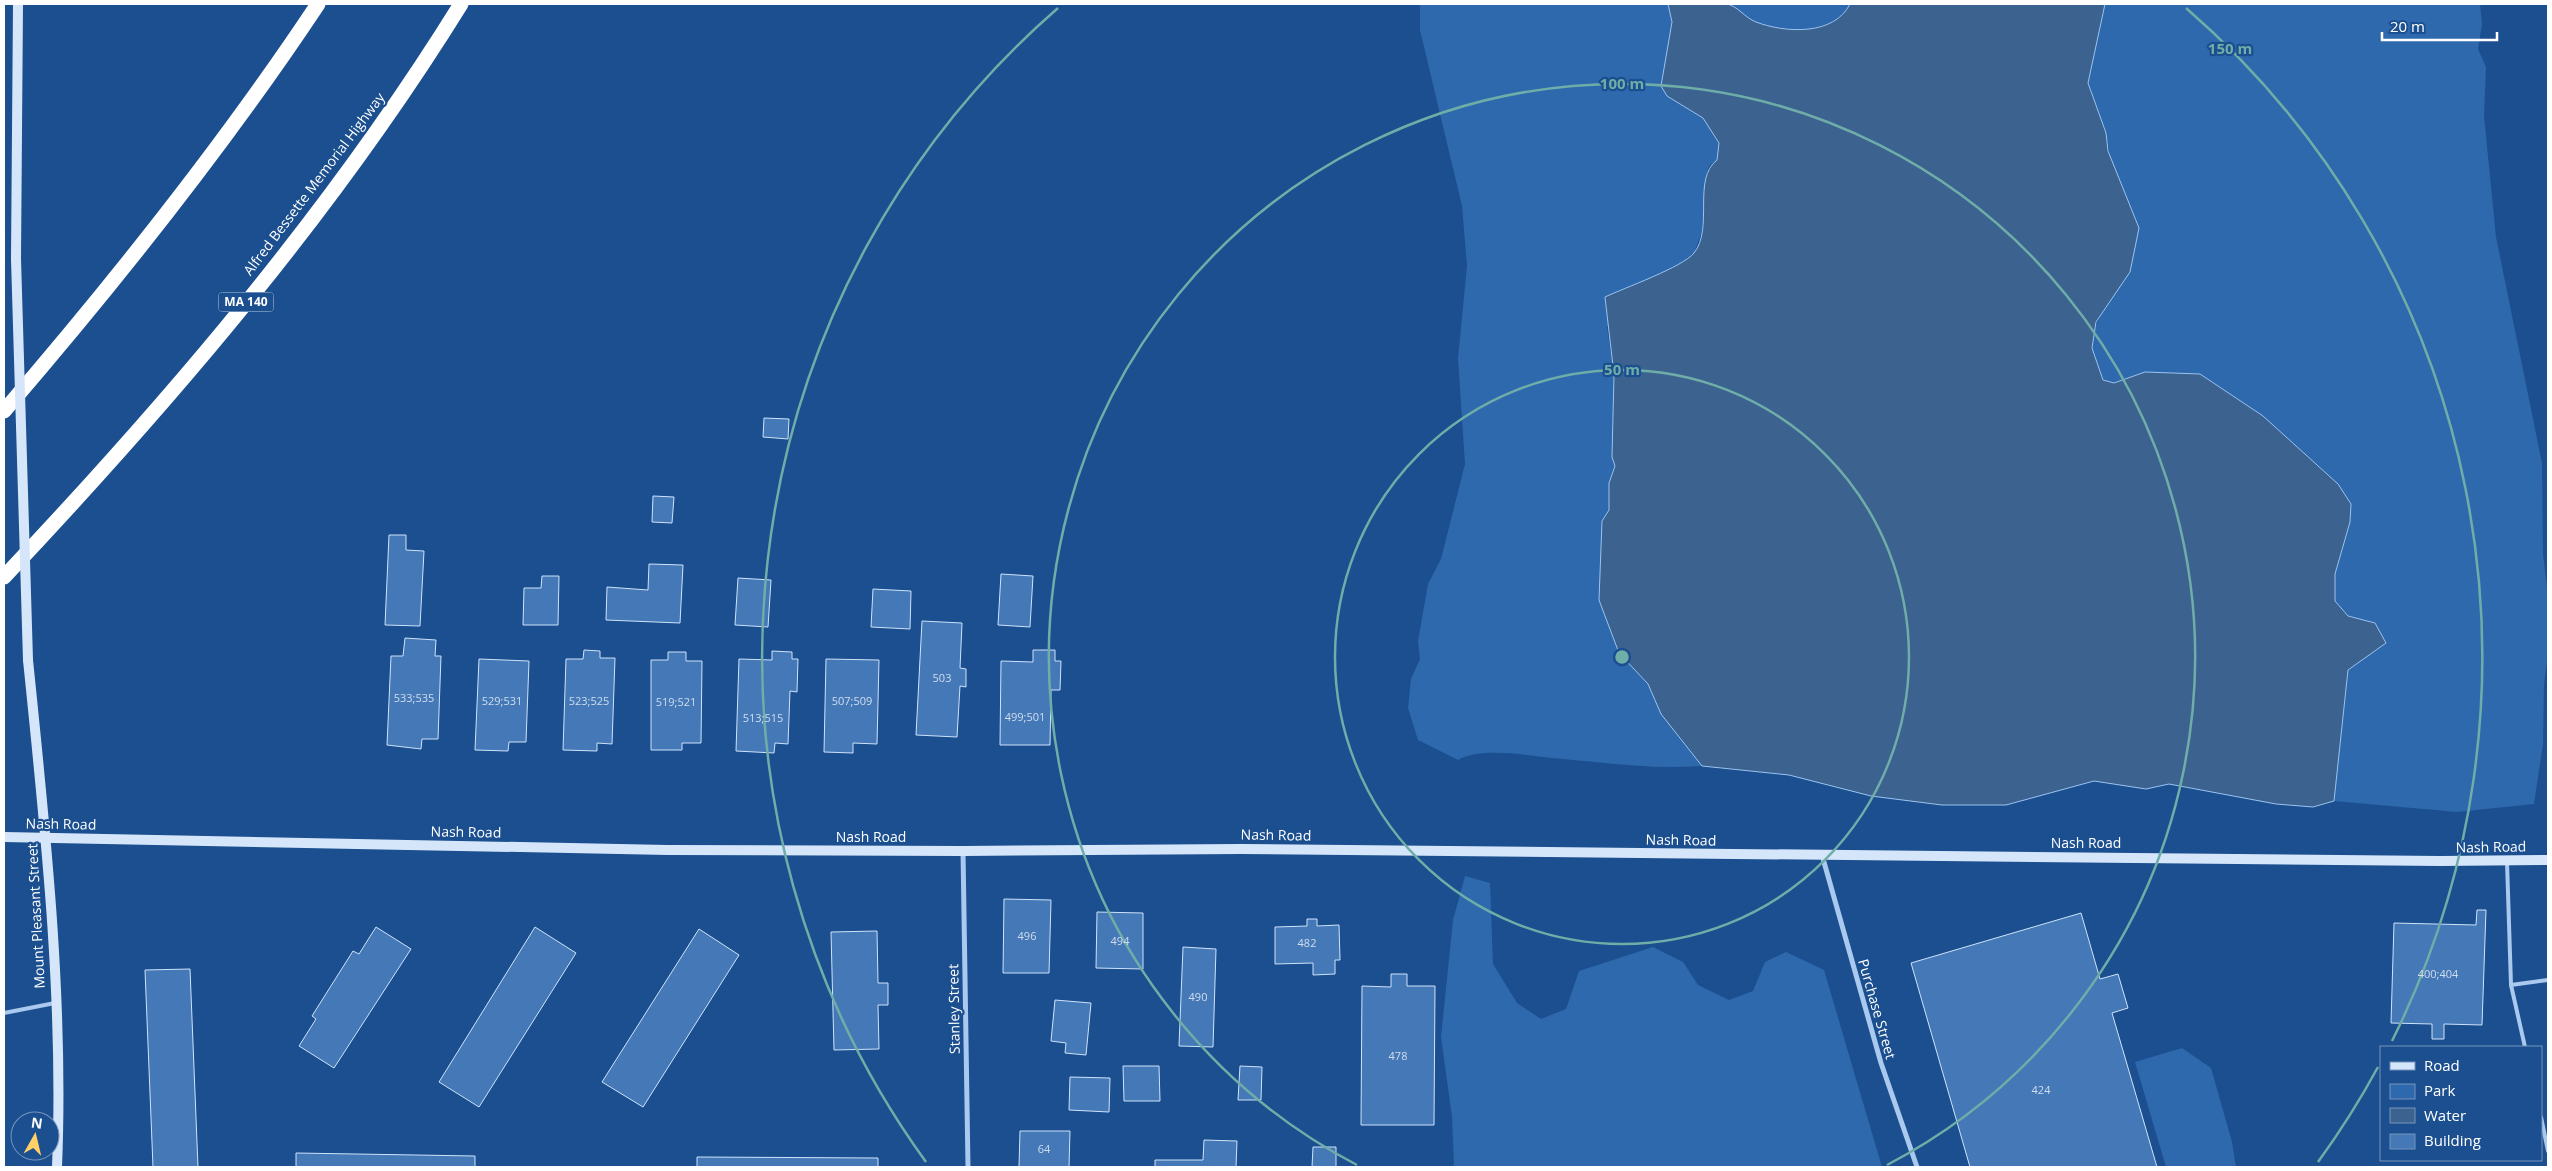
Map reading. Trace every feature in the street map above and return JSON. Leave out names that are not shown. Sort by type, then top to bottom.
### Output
[{"type":"highway","points":[[4,411],[78,324],[162,219],[258,92],[318,4]]},
{"type":"highway","name":"Alfred Bessette Memorial Highway","points":[[4,577],[84,492],[175,389],[277,263],[396,102],[461,4]]},
{"type":"main road","name":"Mount Pleasant Street","points":[[18,4],[16,259],[28,660],[46,837],[60,1090],[57,1167]]},
{"type":"main road","name":"Nash Road","points":[[4,837],[668,850],[963,851],[1241,849],[2548,860]]},
{"type":"street","name":"Stanley Street","points":[[963,851],[968,1167]]},
{"type":"street","name":"Purchase Street","points":[[1822,855],[1881,1063],[1917,1167]]},
{"type":"lane","points":[[2507,860],[2511,985],[2525,1046]]},
{"type":"lane","points":[[2511,985],[2548,980]]},
{"type":"lane","points":[[4,1013],[55,1003]]},
{"type":"lane","points":[[2542,1122],[2548,1151]]},
{"type":"green space","points":[[1420,4],[1668,4],[1672,22],[1661,86],[1667,96],[1703,118],[1719,143],[1717,160],[1709,166],[1706,176],[1702,232],[1694,253],[1607,327],[1614,375],[1612,457],[1615,465],[1609,483],[1609,510],[1602,521],[1619,653],[1648,684],[1661,714],[1702,766],[1646,766],[1504,753],[1479,754],[1458,760],[1418,740],[1408,708],[1411,679],[1420,659],[1418,641],[1428,584],[1441,559],[1465,464],[1458,358],[1467,266],[1462,206],[1420,30]]},
{"type":"green space","points":[[1728,4],[1850,4],[1832,22],[1807,29],[1793,30],[1779,29],[1754,22]]},
{"type":"green space","points":[[2105,4],[2480,4],[2482,24],[2478,49],[2486,67],[2484,116],[2496,237],[2542,463],[2543,554],[2548,596],[2548,653],[2544,684],[2543,744],[2534,804],[2457,812],[2334,801],[2348,670],[2385,642],[2375,623],[2348,616],[2335,601],[2335,574],[2350,522],[2338,484],[2263,416],[2200,374],[2145,372],[2114,383],[2103,380],[2096,364],[2093,349],[2097,323],[2130,272],[2106,133],[2088,83]]},
{"type":"green space","points":[[1465,876],[1490,883],[1493,964],[1517,1003],[1541,1019],[1566,1009],[1579,971],[1653,947],[1683,962],[1698,985],[1729,1000],[1753,991],[1765,962],[1786,952],[1824,970],[1882,1167],[1452,1167],[1454,1164],[1452,1117],[1441,1037],[1453,920]]},
{"type":"green space","points":[[2182,1048],[2211,1068],[2232,1142],[2236,1167],[2166,1167],[2135,1062]]},
{"type":"water","points":[[1668,4],[1726,4],[1734,7],[1756,22],[1794,30],[1821,27],[1833,22],[1843,14],[1850,4],[2105,4],[2088,83],[2106,133],[2108,151],[2139,228],[2130,272],[2096,322],[2092,348],[2103,380],[2114,383],[2145,372],[2200,374],[2263,416],[2338,484],[2351,504],[2350,522],[2335,574],[2335,601],[2348,616],[2375,623],[2386,643],[2348,670],[2334,801],[2313,807],[2276,804],[2169,784],[2146,789],[2094,781],[2006,805],[1942,805],[1871,796],[1789,775],[1702,766],[1661,714],[1648,684],[1619,653],[1599,600],[1602,521],[1609,510],[1609,483],[1615,466],[1612,457],[1614,375],[1605,297],[1666,271],[1688,259],[1694,253],[1700,243],[1703,231],[1706,179],[1710,168],[1717,160],[1719,143],[1703,118],[1667,96],[1661,86],[1672,22]]},
{"type":"building","points":[[764,418],[789,419],[788,439],[763,437]]},
{"type":"building","points":[[653,496],[674,497],[672,523],[652,522]]},
{"type":"building","points":[[389,535],[406,535],[406,550],[424,551],[420,626],[385,625]]},
{"type":"building","points":[[649,564],[683,565],[680,623],[606,620],[607,587],[648,590]]},
{"type":"building","points":[[1001,574],[1033,576],[1030,627],[998,625]]},
{"type":"building","points":[[542,576],[559,576],[558,625],[523,625],[524,588],[541,588]]},
{"type":"building","points":[[738,578],[771,580],[768,627],[735,625]]},
{"type":"building","points":[[873,589],[911,591],[910,629],[871,627]]},
{"type":"building","points":[[922,621],[962,623],[960,668],[966,669],[966,687],[960,686],[957,737],[916,735]]},
{"type":"building","points":[[405,638],[436,640],[435,656],[441,656],[438,739],[422,739],[421,749],[387,745],[391,656],[403,656]]},
{"type":"building","points":[[584,650],[600,651],[600,658],[615,658],[612,744],[597,743],[597,751],[563,750],[566,659],[583,659]]},
{"type":"building","points":[[1033,650],[1055,650],[1055,661],[1061,661],[1060,690],[1051,690],[1050,745],[1000,745],[1001,661],[1033,662]]},
{"type":"building","points":[[772,651],[792,652],[792,659],[798,659],[797,692],[790,691],[788,744],[775,743],[774,753],[736,751],[739,659],[772,660]]},
{"type":"building","points":[[668,652],[686,652],[686,661],[702,661],[701,743],[682,743],[682,750],[651,750],[651,660],[668,660]]},
{"type":"building","points":[[479,659],[529,661],[526,742],[509,742],[508,751],[475,750]]},
{"type":"building","points":[[826,659],[879,660],[877,744],[853,743],[853,753],[824,752]]},
{"type":"building","points":[[1004,899],[1051,900],[1049,973],[1003,973]]},
{"type":"building","points":[[2477,910],[2486,910],[2482,1025],[2444,1024],[2444,1039],[2432,1039],[2432,1024],[2391,1023],[2394,923],[2476,925]]},
{"type":"building","points":[[1097,912],[1143,913],[1143,969],[1096,968]]},
{"type":"building","points":[[2081,913],[2100,979],[2118,974],[2128,1008],[2112,1013],[2157,1167],[1970,1167],[1911,963]]},
{"type":"building","points":[[1307,919],[1317,919],[1317,926],[1339,925],[1340,960],[1335,960],[1335,974],[1313,975],[1313,963],[1275,964],[1275,927],[1307,926]]},
{"type":"building","points":[[376,927],[411,949],[334,1068],[299,1046],[316,1019],[312,1016],[353,951],[359,954]]},
{"type":"building","points":[[535,927],[576,953],[479,1107],[439,1082]]},
{"type":"building","points":[[699,929],[739,955],[643,1107],[602,1082]]},
{"type":"building","points":[[877,931],[878,983],[888,983],[888,1005],[878,1005],[879,1049],[834,1050],[831,932]]},
{"type":"building","points":[[1183,947],[1216,949],[1213,1047],[1179,1046]]},
{"type":"building","points":[[190,969],[198,1167],[153,1167],[145,970]]},
{"type":"building","points":[[1391,974],[1407,974],[1407,986],[1435,986],[1434,1125],[1361,1125],[1362,986],[1391,987]]},
{"type":"building","points":[[1055,1000],[1091,1003],[1086,1055],[1065,1053],[1066,1043],[1051,1041]]},
{"type":"building","points":[[1123,1066],[1159,1066],[1160,1101],[1124,1101]]},
{"type":"building","points":[[1240,1066],[1262,1067],[1261,1100],[1238,1100]]},
{"type":"building","points":[[1070,1077],[1110,1078],[1109,1112],[1069,1110]]},
{"type":"building","points":[[1020,1131],[1070,1131],[1069,1167],[1019,1167]]},
{"type":"building","points":[[1204,1140],[1237,1141],[1236,1167],[1155,1167],[1155,1160],[1203,1160]]},
{"type":"building","points":[[1313,1147],[1336,1147],[1336,1167],[1312,1167]]},
{"type":"building","points":[[296,1153],[475,1156],[475,1167],[296,1167]]},
{"type":"building","points":[[697,1157],[878,1158],[878,1167],[697,1167]]}]
